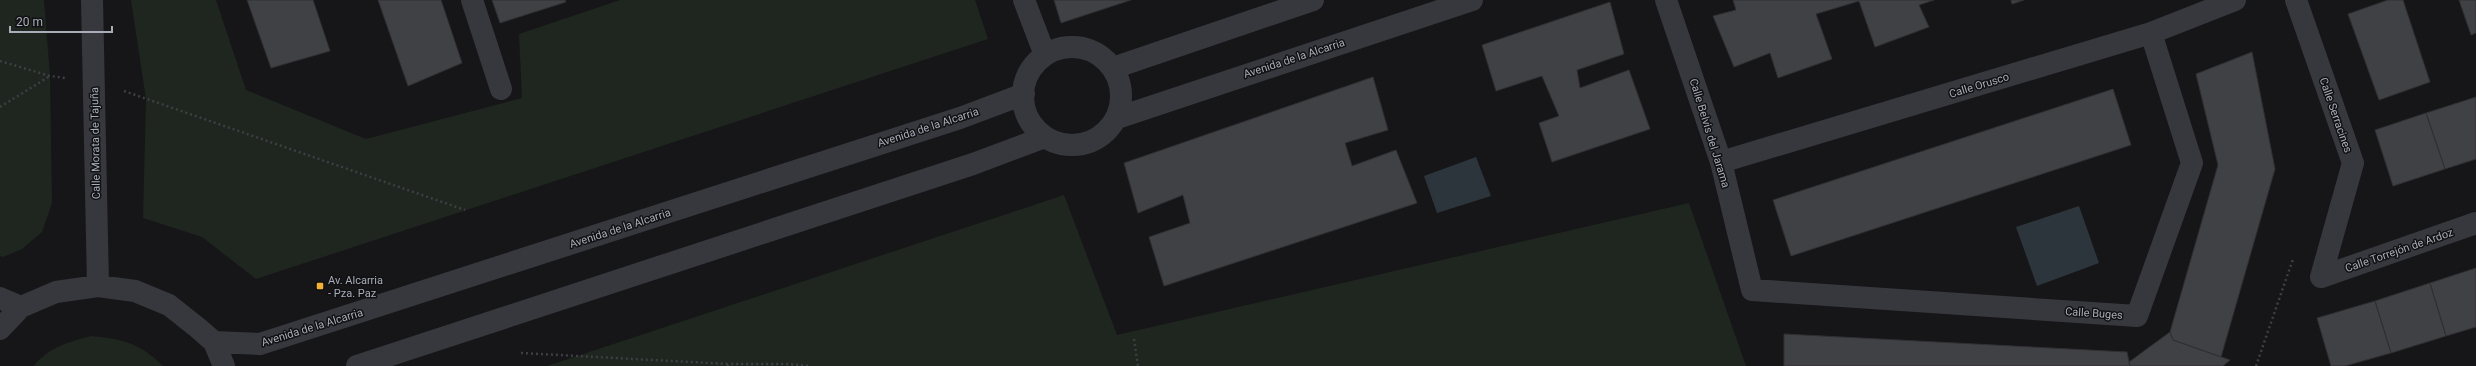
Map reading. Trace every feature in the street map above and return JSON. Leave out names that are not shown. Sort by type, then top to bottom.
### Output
[{"type":"street","name":"Calle Morata de Tajuña","points":[[92,0],[98,286]]},
{"type":"street","points":[[472,0],[501,89]]},
{"type":"street","points":[[1024,0],[1045,55]]},
{"type":"street","points":[[1113,68],[1313,0]]},
{"type":"street","name":"Avenida de la Alcarria","points":[[1045,137],[1056,142],[1079,145],[1101,136],[1117,118],[1472,0]]},
{"type":"street","name":"Calle Belvis del Jarama","points":[[1666,0],[1721,162],[1752,290]]},
{"type":"street","name":"Calle Orusco","points":[[1721,162],[2151,33],[2235,0]]},
{"type":"street","name":"Calle Serracines","points":[[2296,0],[2353,162],[2321,277]]},
{"type":"street","name":"Calle Buges","points":[[1752,290],[2137,316],[2192,164],[2151,33]]},
{"type":"street","points":[[357,366],[974,164],[1045,137],[1029,118],[1024,94],[1027,76],[1045,55],[1069,47],[1094,51],[1113,68],[1122,92],[1117,118]]},
{"type":"street","name":"Avenida de la Alcarria","points":[[214,342],[260,344],[953,120],[1024,94]]},
{"type":"street","name":"Calle Torrejón de Ardoz","points":[[2321,277],[2476,223]]},
{"type":"street","points":[[0,329],[21,306],[56,292],[98,286],[135,290],[169,305],[214,342],[224,366]]},
{"type":"street","points":[[0,298],[21,306]]},
{"type":"path","points":[[0,61],[50,76],[94,81],[465,210]]},
{"type":"path","points":[[0,107],[50,76]]},
{"type":"path","points":[[2256,366],[2293,259]]},
{"type":"path","points":[[1134,339],[1138,366]]},
{"type":"path","points":[[521,353],[728,365],[788,364],[810,366]]},
{"type":"shaded area","points":[[0,0],[44,0],[50,76],[52,203],[42,232],[22,249],[3,257],[0,256]]},
{"type":"shaded area","points":[[131,0],[216,0],[246,90],[366,139],[522,98],[519,34],[620,0],[975,0],[988,39],[256,279],[202,237],[143,218],[146,99]]},
{"type":"shaded area","points":[[1476,157],[1491,196],[1437,213],[1424,176]]},
{"type":"shaded area","points":[[1064,195],[1117,335],[1689,203],[1746,366],[547,366]]},
{"type":"shaded area","points":[[2079,206],[2099,263],[2037,286],[2016,227]]},
{"type":"shaded area","points":[[91,336],[122,341],[139,347],[155,358],[163,366],[34,366],[46,354],[60,346]]},
{"type":"building","points":[[247,0],[313,0],[330,51],[271,68]]},
{"type":"building","points":[[378,0],[441,0],[462,63],[408,86]]},
{"type":"building","points":[[492,0],[565,0],[566,2],[500,23]]},
{"type":"building","points":[[1054,0],[1131,0],[1061,23]]},
{"type":"building","points":[[1733,0],[1934,0],[1919,5],[1929,27],[1875,47],[1859,1],[1816,14],[1832,59],[1778,78],[1770,53],[1734,67],[1713,16],[1736,10]]},
{"type":"building","points":[[2011,0],[2024,0],[2012,4]]},
{"type":"building","points":[[2388,0],[2403,0],[2430,82],[2379,100],[2348,14]]},
{"type":"building","points":[[2459,0],[2476,0],[2476,33],[2471,35]]},
{"type":"building","points":[[1610,2],[1624,54],[1577,70],[1580,88],[1629,70],[1650,129],[1552,162],[1539,123],[1559,116],[1542,76],[1496,91],[1482,45]]},
{"type":"building","points":[[2252,52],[2275,169],[2221,357],[2173,340],[2170,332],[2218,165],[2196,74]]},
{"type":"building","points":[[1373,77],[1388,130],[1345,143],[1352,166],[1396,150],[1417,203],[1164,286],[1149,237],[1190,223],[1183,195],[1138,213],[1124,163]]},
{"type":"building","points":[[2113,89],[2131,145],[1791,256],[1773,200]]},
{"type":"building","points":[[2476,97],[2476,159],[2445,169],[2426,113]]},
{"type":"building","points":[[2426,113],[2445,169],[2393,186],[2375,130]]},
{"type":"building","points":[[2476,268],[2476,327],[2446,336],[2430,283]]},
{"type":"building","points":[[2430,283],[2446,336],[2391,353],[2375,301]]},
{"type":"building","points":[[2375,301],[2391,353],[2345,366],[2331,366],[2317,318]]},
{"type":"building","points":[[2170,332],[2173,340],[2230,360],[2223,366],[2130,366],[2129,362]]},
{"type":"building","points":[[1784,334],[2127,352],[2130,366],[1784,366]]},
{"type":"place","name":"Av. Alcarria - Pza. Paz","points":[[320,286]]}]
